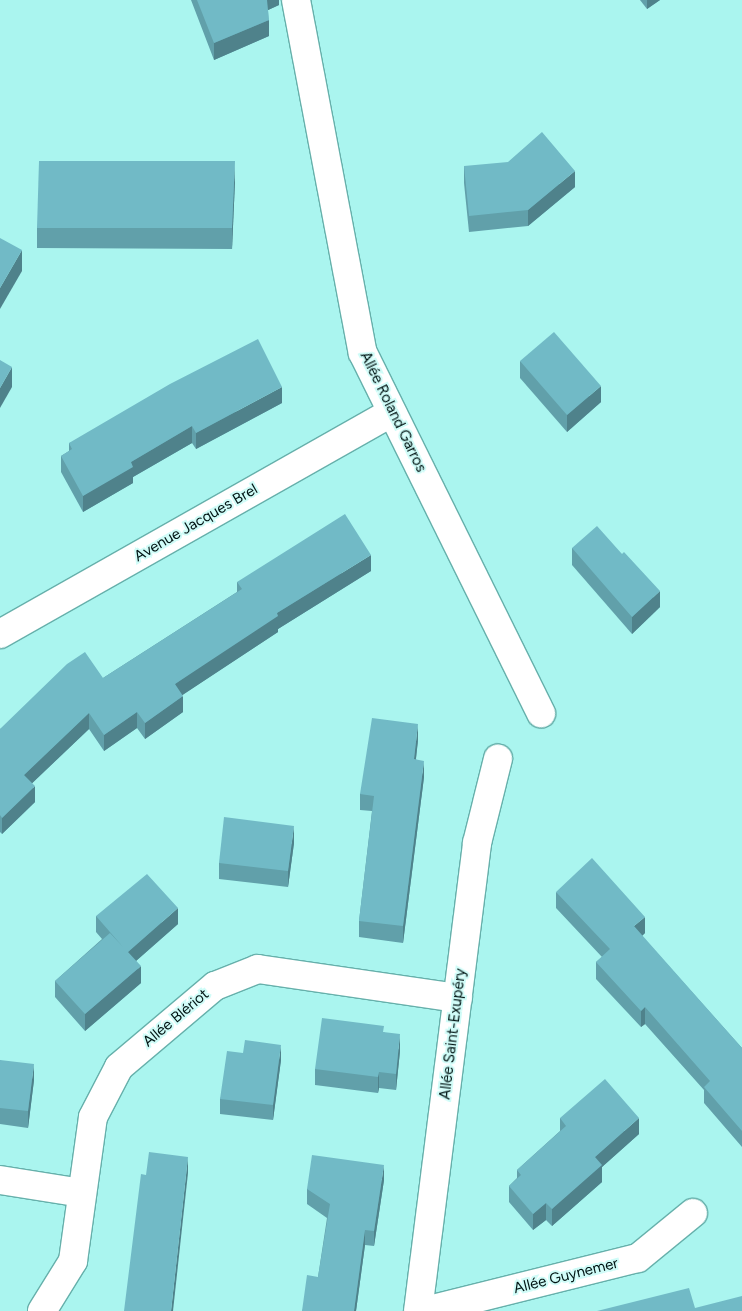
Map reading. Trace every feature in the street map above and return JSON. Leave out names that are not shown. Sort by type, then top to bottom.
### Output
[{"type":"street","name":"Allée Roland Garros","points":[[296,0],[363,353],[541,712]]},
{"type":"street","name":"Avenue Jacques Brel","points":[[0,634],[392,412]]},
{"type":"street","name":"Allée Saint-Exupéry","points":[[418,1311],[477,843],[498,759]]},
{"type":"street","name":"Allée Blériot","points":[[42,1311],[73,1261],[93,1117],[119,1067],[215,986],[258,969],[458,998]]},
{"type":"street","points":[[0,1180],[82,1193]]},
{"type":"street","name":"Allée Guynemer","points":[[425,1311],[638,1258],[693,1213]]},
{"type":"building","points":[[197,0],[267,0],[269,20],[214,43]]},
{"type":"building","points":[[542,132],[575,171],[528,210],[469,216],[464,166],[508,162]]},
{"type":"building","points":[[39,161],[235,161],[232,228],[37,228]]},
{"type":"building","points":[[0,238],[22,250],[0,288]]},
{"type":"building","points":[[554,332],[601,386],[567,415],[520,361]]},
{"type":"building","points":[[258,339],[282,387],[196,433],[192,426],[131,462],[133,467],[83,496],[61,456],[72,449],[69,443],[170,384]]},
{"type":"building","points":[[0,360],[12,367],[0,388]]},
{"type":"building","points":[[345,514],[371,555],[277,613],[278,616],[175,684],[183,696],[145,723],[137,712],[104,735],[89,713],[24,775],[35,786],[2,818],[0,815],[0,729],[67,664],[85,652],[103,678],[242,589],[237,582]]},
{"type":"building","points":[[597,526],[622,554],[624,552],[660,591],[632,617],[572,548]]},
{"type":"building","points":[[372,718],[418,724],[414,759],[424,761],[403,926],[359,921],[374,796],[360,794]]},
{"type":"building","points":[[224,817],[294,826],[288,871],[219,863]]},
{"type":"building","points":[[592,858],[645,917],[634,926],[742,1048],[742,1131],[704,1087],[710,1081],[645,1007],[641,1011],[596,962],[610,949],[556,892]]},
{"type":"building","points":[[147,874],[178,908],[128,952],[141,966],[85,1014],[55,981],[110,933],[123,947],[96,916]]},
{"type":"building","points":[[322,1018],[384,1026],[383,1032],[400,1034],[396,1074],[379,1072],[378,1077],[315,1069]]},
{"type":"building","points":[[245,1040],[281,1045],[273,1105],[220,1099],[227,1051],[243,1053]]},
{"type":"building","points":[[0,1060],[34,1064],[28,1111],[0,1108]]},
{"type":"building","points":[[605,1079],[639,1118],[595,1157],[602,1165],[552,1209],[546,1203],[533,1214],[509,1186],[521,1175],[517,1170],[566,1126],[560,1118]]},
{"type":"building","points":[[149,1152],[188,1157],[171,1311],[124,1311],[141,1174],[146,1175]]},
{"type":"building","points":[[312,1155],[384,1165],[374,1231],[365,1230],[354,1311],[302,1311],[307,1275],[318,1277],[330,1204],[307,1189]]},
{"type":"building","points":[[689,1288],[695,1308],[742,1296],[742,1311],[597,1311]]}]
